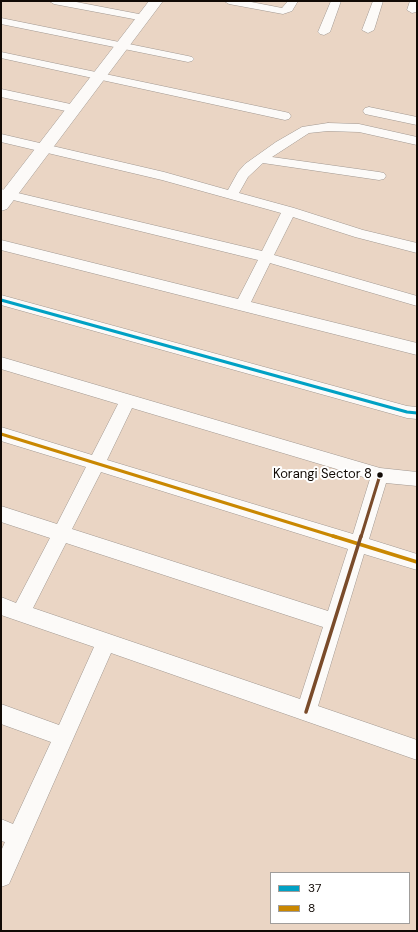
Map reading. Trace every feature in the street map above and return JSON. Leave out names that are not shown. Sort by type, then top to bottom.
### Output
[{"type":"street","points":[[54,1],[144,18]]},
{"type":"street","points":[[156,1],[75,109],[4,197],[266,257],[417,301]]},
{"type":"street","points":[[229,1],[283,11],[288,9],[293,1]]},
{"type":"street","points":[[324,32],[336,1]]},
{"type":"street","points":[[368,30],[378,1]]},
{"type":"street","points":[[1,22],[188,60]]},
{"type":"street","points":[[1,55],[100,75],[285,116]]},
{"type":"street","points":[[1,93],[75,109]]},
{"type":"street","points":[[369,111],[417,121]]},
{"type":"street","points":[[232,194],[243,175],[250,167],[280,145],[306,130],[316,128],[359,128],[417,141]]},
{"type":"street","points":[[1,138],[45,147],[164,176],[232,194],[360,234],[416,246]]},
{"type":"street","points":[[261,158],[378,176]]},
{"type":"street","points":[[242,305],[288,211]]},
{"type":"street","points":[[1,245],[417,349]]},
{"type":"street","points":[[1,300],[407,412],[417,413]]},
{"type":"street","points":[[1,364],[380,475],[417,479]]},
{"type":"street","points":[[21,613],[128,401]]},
{"type":"street","points":[[1,434],[417,562]]},
{"type":"street","points":[[306,712],[380,475]]},
{"type":"street","points":[[1,514],[334,622]]},
{"type":"street","points":[[1,606],[417,750]]},
{"type":"street","points":[[1,876],[10,834],[64,737],[106,643]]},
{"type":"street","points":[[1,714],[64,737]]},
{"type":"shaded area","points":[[1,1],[417,1],[417,931],[1,931]]},
{"type":"transit line","name":"37","points":[[1,300],[407,412],[417,413]]},
{"type":"transit line","name":"8","points":[[1,434],[417,562]]},
{"type":"transit line","points":[[306,712],[380,475]]},
{"type":"place","name":"Korangi Sector 8","points":[[380,475]]}]
